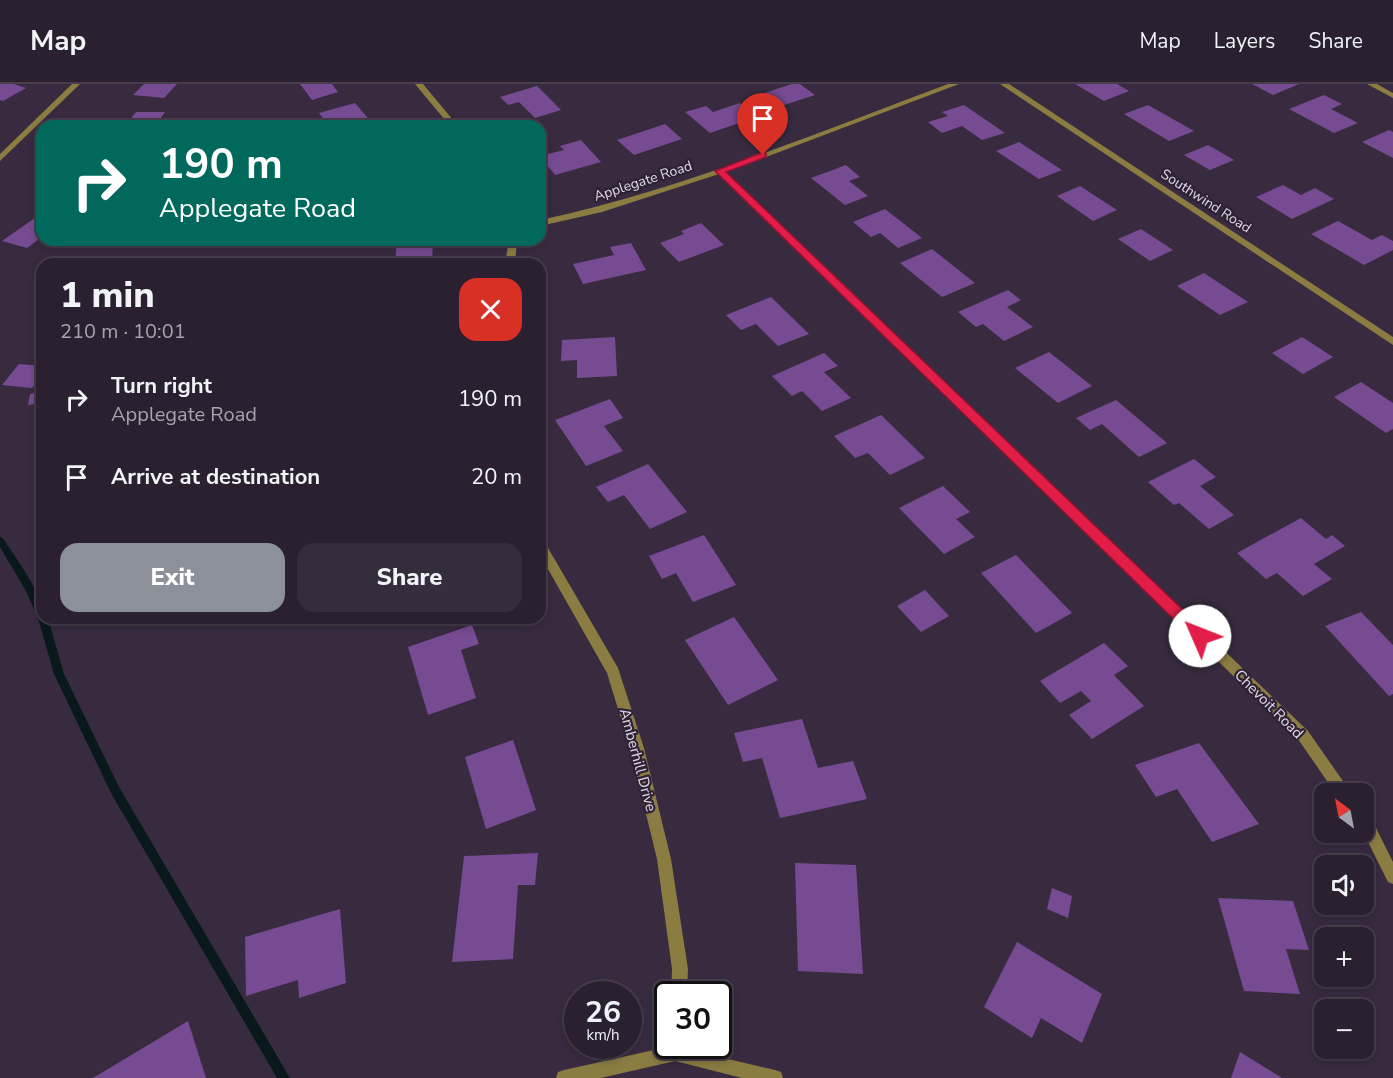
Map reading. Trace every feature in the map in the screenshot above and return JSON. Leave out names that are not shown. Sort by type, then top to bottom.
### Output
[{"type":"street","points":[[40,120],[76,84]]},
{"type":"street","points":[[419,84],[449,120]]},
{"type":"street","name":"Applegate Road","points":[[546,222],[599,210],[720,171],[955,84]]},
{"type":"street","name":"Southwind Road","points":[[1004,84],[1393,342]]},
{"type":"street","points":[[1371,84],[1393,96]]},
{"type":"street","points":[[0,159],[36,123]]},
{"type":"street","name":"Chevoit Road","points":[[720,171],[1303,735],[1337,783]]},
{"type":"street","name":"Amberhill Drive","points":[[546,555],[613,672],[637,748],[664,859],[680,969],[680,981]]},
{"type":"street","points":[[1374,837],[1393,877]]},
{"type":"street","points":[[564,1078],[654,1055]]},
{"type":"street","points":[[710,1059],[775,1078]]},
{"type":"building","points":[[0,84],[14,84],[26,88],[3,101],[0,100]]},
{"type":"building","points":[[144,84],[177,84],[164,98],[133,95]]},
{"type":"building","points":[[300,84],[332,84],[338,92],[312,100]]},
{"type":"building","points":[[792,84],[800,84],[815,95],[772,109],[755,96]]},
{"type":"building","points":[[1075,84],[1117,84],[1129,91],[1104,101]]},
{"type":"building","points":[[1252,84],[1299,84],[1273,95]]},
{"type":"building","points":[[537,86],[561,110],[535,118],[519,102],[508,105],[500,97]]},
{"type":"building","points":[[1324,95],[1342,104],[1331,109],[1358,123],[1334,133],[1289,109]]},
{"type":"building","points":[[355,103],[369,120],[325,120],[319,113]]},
{"type":"building","points":[[740,103],[757,117],[710,133],[685,112],[706,106],[713,112]]},
{"type":"building","points":[[964,105],[1005,133],[982,140],[962,126],[942,133],[928,122],[948,116],[942,112]]},
{"type":"building","points":[[1148,105],[1194,131],[1169,141],[1124,114]]},
{"type":"building","points":[[136,112],[165,112],[159,120],[130,120]]},
{"type":"building","points":[[665,124],[682,139],[634,155],[617,140]]},
{"type":"building","points":[[1389,130],[1393,132],[1393,158],[1362,142]]},
{"type":"building","points":[[581,140],[601,162],[555,175],[546,164],[546,154],[564,150],[560,146]]},
{"type":"building","points":[[1019,142],[1062,170],[1039,179],[996,151]]},
{"type":"building","points":[[1208,145],[1234,160],[1210,170],[1184,155]]},
{"type":"building","points":[[846,165],[860,177],[849,181],[868,196],[845,205],[811,178]]},
{"type":"building","points":[[1283,185],[1301,195],[1315,188],[1334,199],[1292,219],[1256,197]]},
{"type":"building","points":[[1080,186],[1117,210],[1093,221],[1057,196]]},
{"type":"building","points":[[885,209],[922,238],[898,248],[880,233],[871,237],[853,222]]},
{"type":"building","points":[[36,217],[36,241],[27,248],[2,241]]},
{"type":"building","points":[[1338,221],[1372,240],[1382,235],[1393,241],[1393,250],[1364,265],[1311,234]]},
{"type":"building","points":[[701,223],[724,245],[679,262],[660,243],[684,234],[681,231]]},
{"type":"building","points":[[1141,229],[1173,250],[1150,261],[1118,239]]},
{"type":"building","points":[[631,243],[646,270],[583,284],[573,264],[614,255],[610,247]]},
{"type":"building","points":[[396,246],[433,246],[432,258],[396,258]]},
{"type":"building","points":[[932,249],[975,283],[942,297],[900,263]]},
{"type":"building","points":[[1204,273],[1248,302],[1220,315],[1177,286]]},
{"type":"building","points":[[1008,290],[1021,300],[1007,307],[1033,327],[1004,341],[983,324],[976,327],[958,312]]},
{"type":"building","points":[[771,297],[809,334],[778,346],[756,324],[741,330],[726,315]]},
{"type":"building","points":[[615,337],[617,376],[577,378],[577,360],[561,361],[562,340]]},
{"type":"building","points":[[1302,337],[1333,357],[1303,374],[1272,353]]},
{"type":"building","points":[[1049,352],[1092,386],[1058,403],[1015,368]]},
{"type":"building","points":[[824,353],[838,366],[824,372],[851,398],[822,411],[802,391],[792,396],[772,376]]},
{"type":"building","points":[[19,364],[36,365],[36,383],[32,388],[2,385]]},
{"type":"building","points":[[1361,382],[1393,403],[1393,429],[1386,433],[1334,397]]},
{"type":"building","points":[[36,393],[36,404],[28,405],[30,394]]},
{"type":"building","points":[[610,399],[623,418],[604,426],[623,451],[586,466],[555,420]]},
{"type":"building","points":[[1116,400],[1167,443],[1139,457],[1102,424],[1090,430],[1076,418]]},
{"type":"building","points":[[881,415],[925,458],[890,475],[868,453],[855,458],[834,436]]},
{"type":"building","points":[[1194,459],[1216,477],[1200,486],[1234,515],[1209,529],[1179,503],[1174,505],[1148,482]]},
{"type":"building","points":[[648,464],[687,512],[650,529],[624,495],[608,502],[596,487]]},
{"type":"building","points":[[943,486],[970,512],[956,519],[975,537],[944,554],[899,508]]},
{"type":"building","points":[[1301,518],[1326,539],[1332,535],[1345,546],[1314,564],[1332,579],[1303,596],[1277,573],[1266,579],[1237,553]]},
{"type":"building","points":[[704,535],[736,585],[693,602],[676,573],[662,579],[649,556]]},
{"type":"building","points":[[1016,555],[1072,613],[1036,633],[981,573]]},
{"type":"building","points":[[925,590],[949,616],[921,632],[897,606]]},
{"type":"building","points":[[1361,612],[1393,645],[1393,694],[1389,696],[1325,626]]},
{"type":"building","points":[[734,617],[778,680],[728,705],[685,640]]},
{"type":"building","points":[[472,625],[479,644],[461,650],[476,698],[428,715],[408,647]]},
{"type":"building","points":[[1104,643],[1128,666],[1114,675],[1144,706],[1092,739],[1069,715],[1091,701],[1081,691],[1060,703],[1040,681]]},
{"type":"building","points":[[802,719],[818,768],[853,761],[867,799],[780,818],[762,758],[743,762],[734,733]]},
{"type":"building","points":[[513,740],[536,810],[486,829],[465,757]]},
{"type":"building","points":[[1199,743],[1259,824],[1212,842],[1177,789],[1156,797],[1135,765]]},
{"type":"building","points":[[538,853],[535,885],[518,885],[513,959],[452,962],[464,856]]},
{"type":"building","points":[[795,863],[856,865],[863,974],[798,971]]},
{"type":"building","points":[[1052,888],[1072,896],[1068,918],[1047,909]]},
{"type":"building","points":[[1218,898],[1293,901],[1309,950],[1286,949],[1300,994],[1244,991]]},
{"type":"building","points":[[340,909],[346,983],[299,998],[298,980],[246,996],[245,937]]},
{"type":"building","points":[[1017,942],[1102,994],[1082,1043],[1041,1018],[1032,1038],[984,1007]]},
{"type":"building","points":[[188,1021],[206,1078],[93,1078]]},
{"type":"building","points":[[1240,1052],[1282,1078],[1231,1078]]},
{"type":"waterway","points":[[0,540],[36,602]]},
{"type":"waterway","points":[[45,624],[59,674],[115,790],[284,1078]]},
{"type":"route","points":[[763,155],[720,171],[1200,636]]}]
